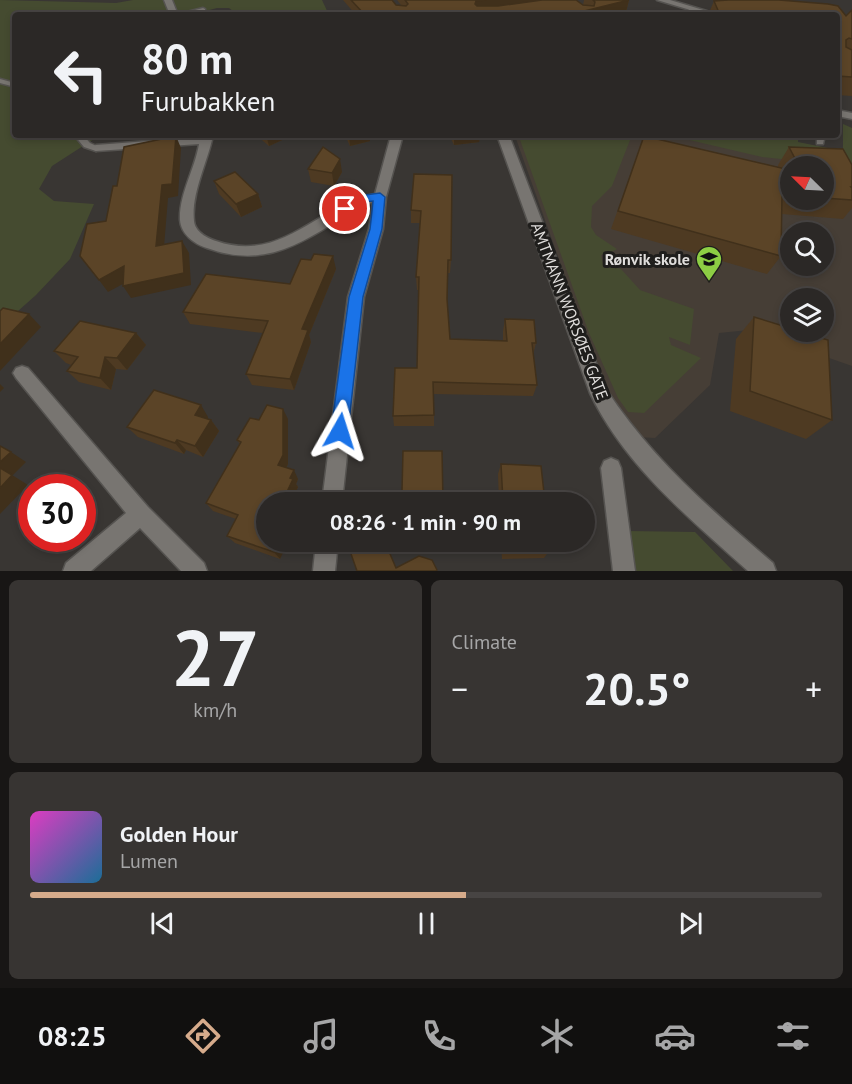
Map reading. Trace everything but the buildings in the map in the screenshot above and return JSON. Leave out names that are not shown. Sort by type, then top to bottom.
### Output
[{"type":"street","points":[[661,0],[692,12]]},
{"type":"street","points":[[96,148],[196,138]]},
{"type":"street","points":[[206,138],[206,150],[189,203],[187,222],[196,238],[218,248],[243,252],[277,248],[294,242],[362,199],[380,197]]},
{"type":"street","points":[[333,492],[356,297],[376,229],[380,197],[396,138]]},
{"type":"street","name":"AMTMANN WORSØES GATE","points":[[504,138],[599,393],[616,423],[676,492],[765,571]]},
{"type":"street","points":[[22,373],[141,514],[196,571]]},
{"type":"street","points":[[611,468],[624,571]]},
{"type":"street","points":[[74,571],[141,514]]},
{"type":"street","points":[[324,571],[326,552]]},
{"type":"lane","points":[[192,12],[203,10]]},
{"type":"lane","points":[[80,138],[87,146],[96,148]]},
{"type":"shaded area","name":"Rønvik skole","points":[[516,138],[730,138],[820,156],[780,156],[780,210],[834,210],[834,170],[852,187],[852,366],[783,342],[834,342],[834,288],[780,288],[780,341],[749,330],[719,333],[710,385],[655,438],[637,437],[608,390]]},
{"type":"green space","points":[[0,0],[116,3],[133,0],[322,0],[328,12],[234,12],[229,8],[217,8],[202,12],[12,12],[12,138],[95,138],[52,166],[39,189],[54,201],[94,204],[70,259],[36,295],[0,327]]},
{"type":"green space","points":[[843,124],[852,128],[852,190],[834,170],[834,156],[780,156],[780,159],[762,157],[681,138],[798,138],[798,142],[843,151]]},
{"type":"green space","points":[[112,138],[161,138],[141,140]]},
{"type":"green space","points":[[519,138],[631,138],[612,186],[592,206],[591,227],[596,235],[617,249],[601,255],[603,264],[621,269],[640,290],[694,309],[690,345],[669,337],[671,345],[701,358],[644,413],[628,412],[618,398],[589,333]]},
{"type":"green space","points":[[627,531],[695,532],[733,571],[636,571]]},
{"type":"place","name":"Rønvik skole","points":[[709,282]]},
{"type":"route","points":[[340,431],[356,297],[376,229],[380,197],[362,199],[345,209]]}]
